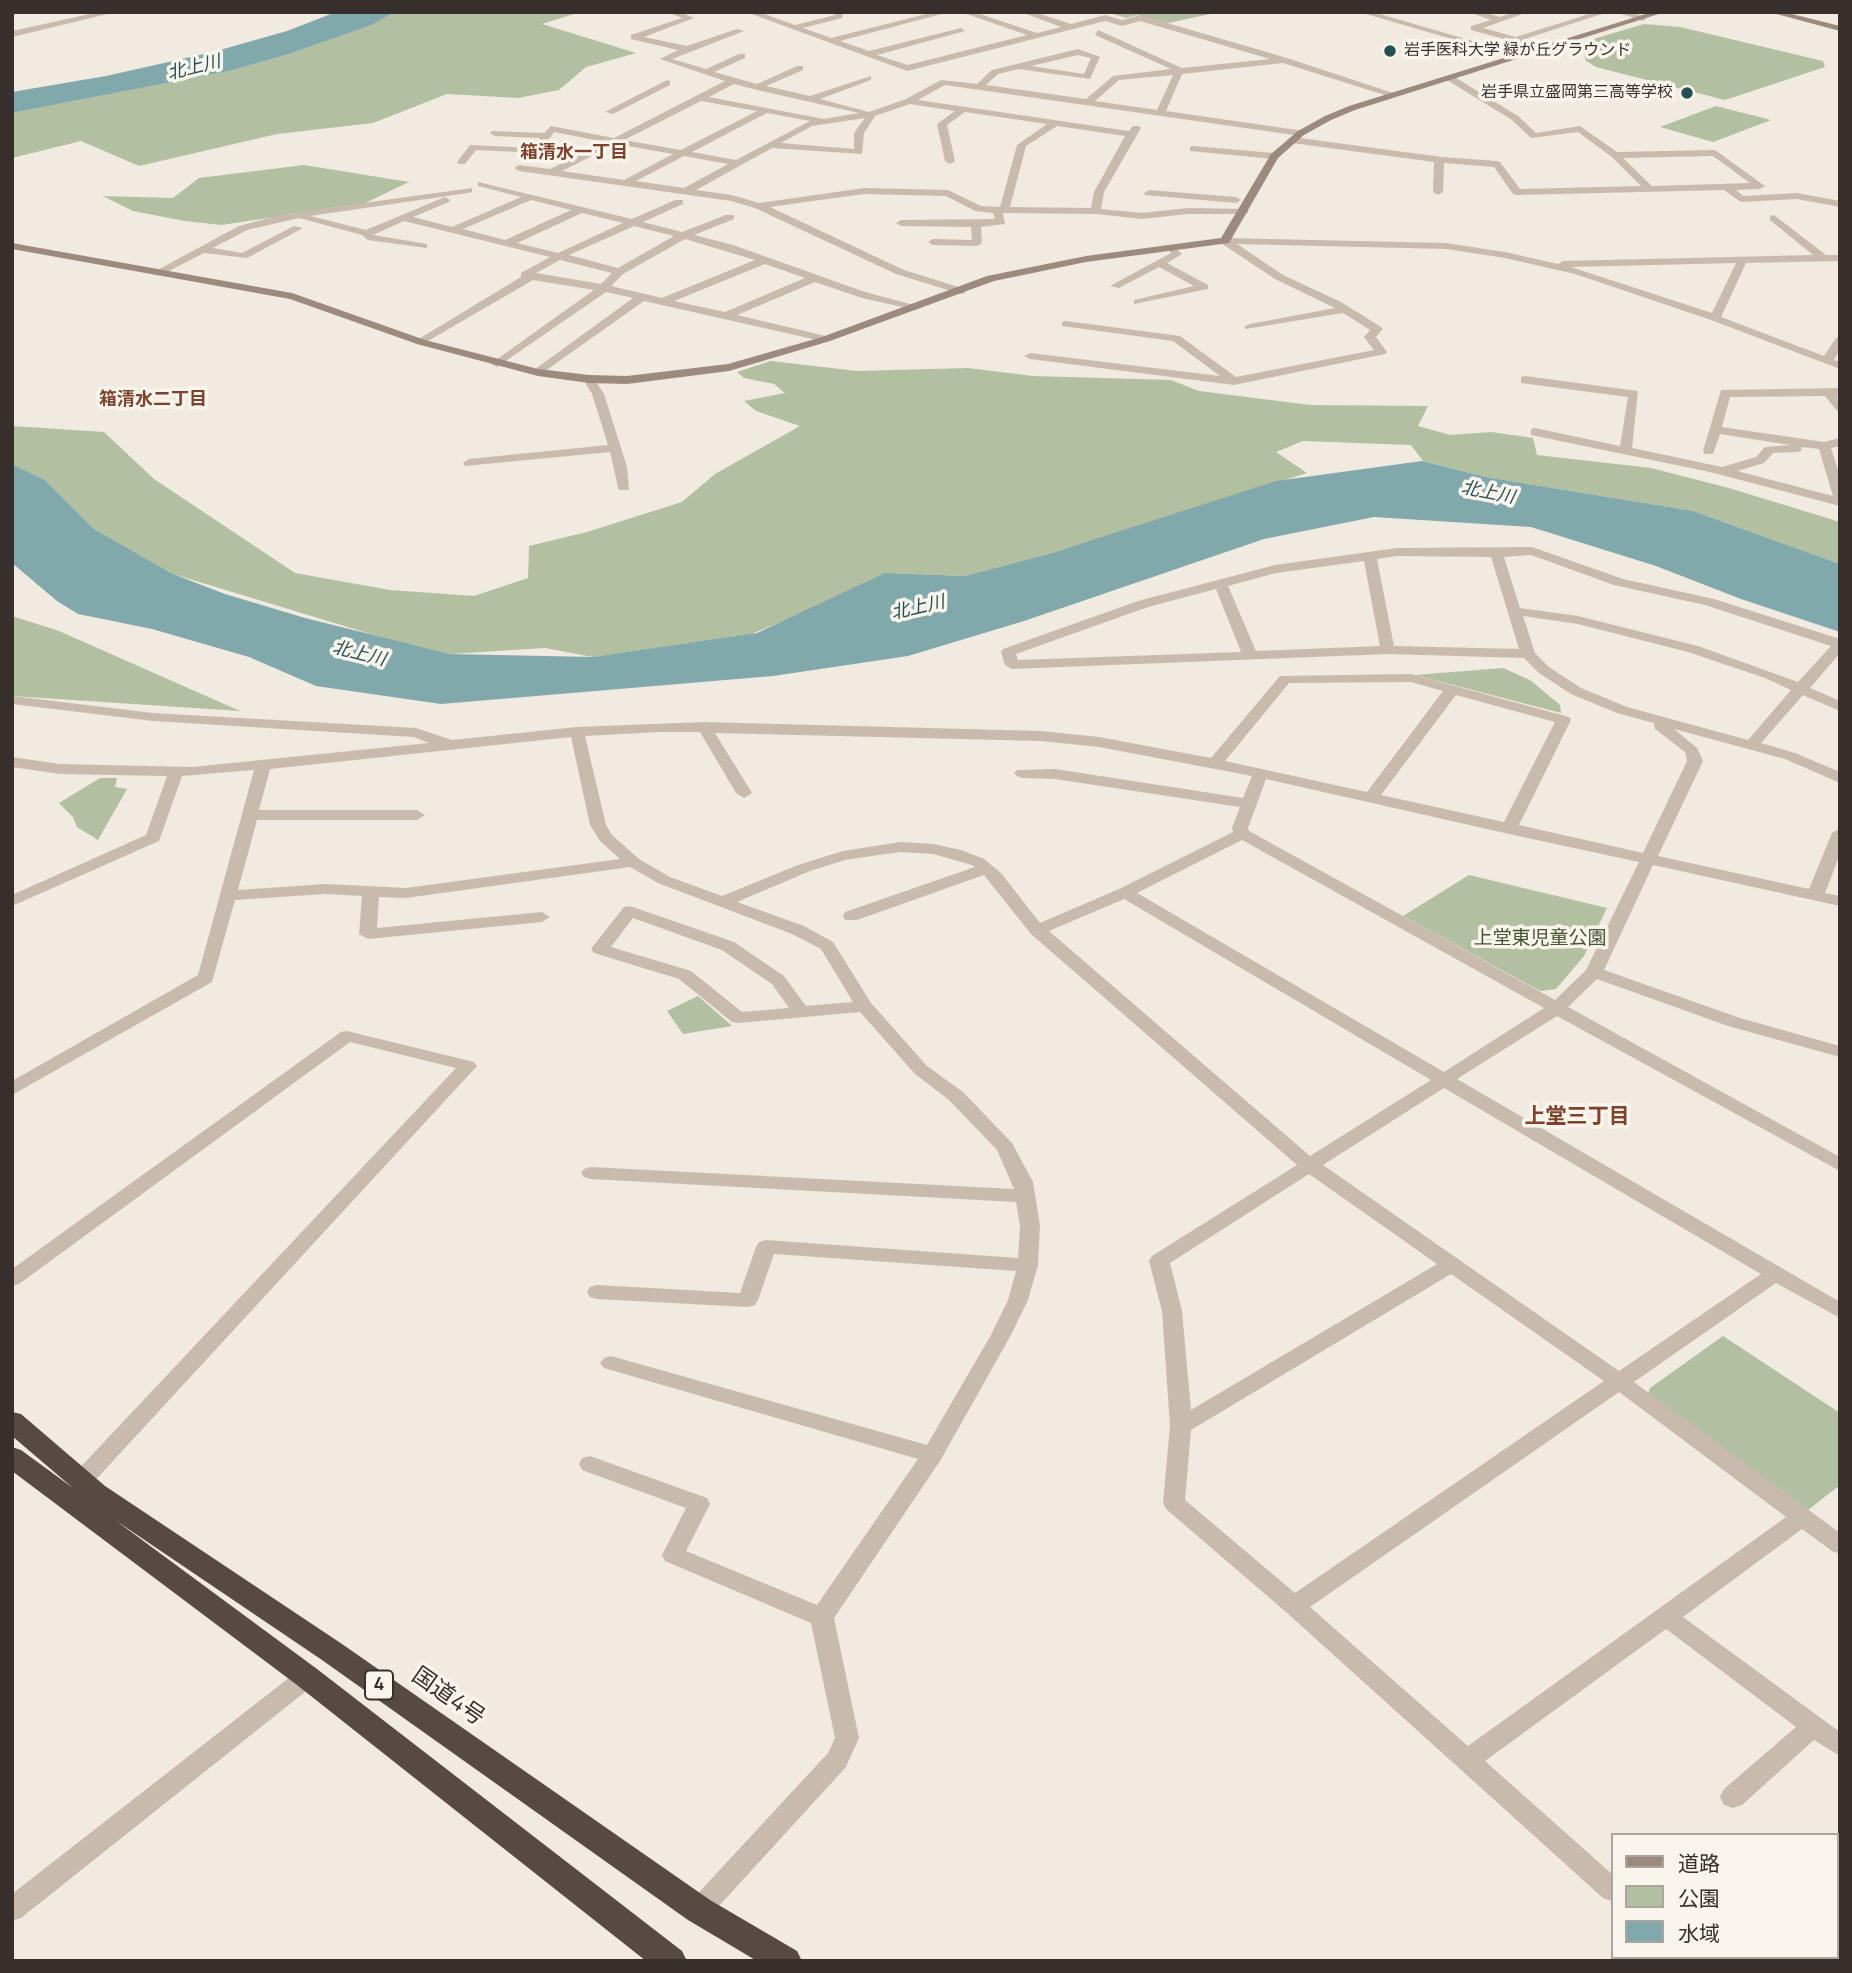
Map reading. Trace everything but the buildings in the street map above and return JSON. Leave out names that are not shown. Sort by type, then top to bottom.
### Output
[{"type":"highway","name":"国道4号","points":[[12,1421],[81,1481],[699,1910],[786,1961]]},
{"type":"highway","name":"4","points":[[12,1457],[307,1677],[671,1961]]},
{"type":"street","points":[[12,34],[112,12]]},
{"type":"street","points":[[671,12],[690,18],[634,37],[687,49]]},
{"type":"street","points":[[750,12],[907,68],[1105,18]]},
{"type":"street","points":[[793,28],[839,16],[839,12]]},
{"type":"street","points":[[830,41],[945,12]]},
{"type":"street","points":[[965,12],[1035,35]]},
{"type":"street","points":[[1025,12],[1070,26]]},
{"type":"street","points":[[1088,12],[1122,23],[1140,18],[1394,95]]},
{"type":"street","points":[[1363,12],[1520,56]]},
{"type":"street","points":[[1473,12],[1500,20]]},
{"type":"street","points":[[1524,12],[1474,28],[1548,48]]},
{"type":"street","points":[[1516,39],[1604,12]]},
{"type":"street","points":[[1620,12],[1643,18]]},
{"type":"street","points":[[1225,241],[1274,156],[1296,136],[1352,108],[1661,12]]},
{"type":"street","points":[[1773,12],[1840,29]]},
{"type":"street","points":[[920,18],[974,36]]},
{"type":"street","points":[[740,31],[664,59],[733,81],[872,114]]},
{"type":"street","points":[[869,54],[961,32]]},
{"type":"street","points":[[1098,33],[1179,70]]},
{"type":"street","points":[[986,40],[1000,44]]},
{"type":"street","points":[[979,87],[995,72],[1078,52],[1096,57],[1087,77],[1020,67]]},
{"type":"street","points":[[707,72],[743,56]]},
{"type":"street","points":[[1087,103],[1116,78],[1284,60]]},
{"type":"street","points":[[757,87],[800,68]]},
{"type":"street","points":[[1096,211],[1099,192],[1131,134],[1157,114],[1179,70]]},
{"type":"street","points":[[811,99],[868,78]]},
{"type":"street","points":[[1450,78],[1515,118],[1534,136],[1580,129],[1615,155],[1650,189]]},
{"type":"street","points":[[553,172],[733,81]]},
{"type":"street","points":[[688,190],[809,124],[872,114],[909,101],[944,82],[1439,160],[1497,164],[1517,192],[1760,186],[1715,153],[1615,155]]},
{"type":"street","points":[[610,112],[667,83]]},
{"type":"street","points":[[647,93],[827,121]]},
{"type":"street","points":[[909,101],[1131,134]]},
{"type":"street","points":[[950,161],[943,124],[963,109]]},
{"type":"street","points":[[627,182],[766,110]]},
{"type":"street","points":[[770,145],[859,152],[859,133],[872,114]]},
{"type":"street","points":[[901,223],[1001,222],[1001,209],[1022,145],[1055,123]]},
{"type":"street","points":[[507,173],[519,168],[537,151],[551,129],[737,163]]},
{"type":"street","points":[[495,133],[547,136]]},
{"type":"street","points":[[462,162],[473,147],[537,151]]},
{"type":"street","points":[[1193,149],[1274,156]]},
{"type":"street","points":[[1438,192],[1439,160]]},
{"type":"street","points":[[519,168],[732,198],[759,206],[901,272],[961,291]]},
{"type":"street","points":[[294,215],[367,233],[494,179]]},
{"type":"street","points":[[482,184],[684,235],[765,260],[862,295],[916,307]]},
{"type":"street","points":[[1727,187],[1741,199],[1797,196],[1840,204]]},
{"type":"street","points":[[157,273],[243,228],[294,215],[468,190]]},
{"type":"street","points":[[759,206],[837,194],[888,192],[948,193],[979,209],[1096,211],[1142,216],[1245,206]]},
{"type":"street","points":[[1149,193],[1245,206]]},
{"type":"street","points":[[453,230],[531,196]]},
{"type":"street","points":[[678,202],[559,256],[525,275],[604,288],[826,340]]},
{"type":"street","points":[[507,243],[581,209]]},
{"type":"street","points":[[498,364],[604,288],[619,272],[684,235],[730,217]]},
{"type":"street","points":[[403,218],[619,272]]},
{"type":"street","points":[[1774,218],[1823,258]]},
{"type":"street","points":[[933,242],[977,243],[976,224]]},
{"type":"street","points":[[243,228],[283,236]]},
{"type":"street","points":[[200,249],[243,256],[298,228]]},
{"type":"street","points":[[367,233],[368,237],[422,246]]},
{"type":"street","points":[[1030,356],[1234,381],[1381,352],[1370,337],[1377,329],[1345,309],[1279,277],[1225,241]]},
{"type":"street","points":[[12,246],[292,296],[421,342],[498,364],[589,379],[627,380],[729,367],[826,340],[991,278],[1038,267],[1225,241],[1446,246],[1506,255],[1578,272],[1714,318],[1840,366]]},
{"type":"street","points":[[1115,286],[1177,254],[1173,249]]},
{"type":"street","points":[[1544,265],[1593,261],[1840,258]]},
{"type":"street","points":[[662,302],[765,260]]},
{"type":"street","points":[[1714,318],[1743,260]]},
{"type":"street","points":[[1138,302],[1204,287],[1159,263]]},
{"type":"street","points":[[421,342],[531,276]]},
{"type":"street","points":[[726,316],[816,278]]},
{"type":"street","points":[[538,372],[642,297]]},
{"type":"street","points":[[1250,327],[1345,309]]},
{"type":"street","points":[[1066,324],[1176,338],[1234,381]]},
{"type":"street","points":[[1827,361],[1840,340]]},
{"type":"street","points":[[589,379],[598,394],[624,487]]},
{"type":"street","points":[[1525,380],[1634,394],[1625,452]]},
{"type":"street","points":[[1709,451],[1725,393],[1834,392],[1840,407]]},
{"type":"street","points":[[1715,429],[1824,446],[1840,442]]},
{"type":"street","points":[[1535,432],[1723,471],[1840,500]]},
{"type":"street","points":[[1723,471],[1760,460],[1769,450],[1805,447],[1808,443]]},
{"type":"street","points":[[1824,446],[1840,500]]},
{"type":"street","points":[[469,463],[614,448]]},
{"type":"street","points":[[1528,654],[1388,650],[1012,665],[1008,652],[1143,604],[1275,569],[1397,552],[1532,551],[1619,582],[1709,602],[1840,644],[1752,744]]},
{"type":"street","points":[[1496,553],[1528,654],[1545,670],[1576,691],[1670,730],[1692,751],[1695,761],[1594,972],[1555,1009],[1158,1261],[1172,1311],[1181,1426],[1174,1503],[1294,1606],[1610,1888]]},
{"type":"street","points":[[1370,556],[1388,650]]},
{"type":"street","points":[[1220,582],[1250,655]]},
{"type":"street","points":[[1514,611],[1578,620],[1654,637],[1735,663],[1840,707]]},
{"type":"street","points":[[1214,764],[1285,679],[1411,678],[1564,720],[1509,829]]},
{"type":"street","points":[[1371,798],[1452,690]]},
{"type":"street","points":[[12,700],[153,717],[416,733],[453,746]]},
{"type":"street","points":[[1622,710],[1790,755],[1840,778]]},
{"type":"street","points":[[704,727],[744,793]]},
{"type":"street","points":[[12,762],[61,769],[176,772],[263,766],[577,732],[704,727],[1041,736],[1099,742],[1214,764],[1840,901]]},
{"type":"street","points":[[577,732],[598,825],[606,838],[633,862],[664,880],[798,930],[827,946],[864,1006],[921,1070],[956,1096],[1005,1147],[1023,1182],[1030,1226],[1028,1265],[1018,1300],[1001,1335],[932,1455],[822,1617],[848,1738],[838,1760],[699,1910]]},
{"type":"street","points":[[12,1088],[206,978],[263,766]]},
{"type":"street","points":[[12,901],[153,838],[176,772]]},
{"type":"street","points":[[1022,773],[1055,774],[1249,804]]},
{"type":"street","points":[[1260,774],[1240,828],[1242,834],[1840,1165]]},
{"type":"street","points":[[249,815],[417,815]]},
{"type":"street","points":[[1815,896],[1840,833]]},
{"type":"street","points":[[1037,930],[1125,893],[1242,834]]},
{"type":"street","points":[[724,901],[843,856],[901,847],[955,852],[986,869],[995,876],[1037,930],[1309,1166],[1620,1382],[1840,1545]]},
{"type":"street","points":[[227,896],[325,889],[406,893],[633,862]]},
{"type":"street","points":[[851,916],[986,869]]},
{"type":"street","points":[[371,892],[368,934],[542,917]]},
{"type":"street","points":[[1125,893],[1840,1311]]},
{"type":"street","points":[[801,1012],[778,980],[729,946],[630,911],[600,948],[685,975],[738,1018],[801,1012],[864,1006]]},
{"type":"street","points":[[1594,972],[1734,1022],[1840,1052]]},
{"type":"street","points":[[12,1279],[347,1036],[468,1066],[81,1481]]},
{"type":"street","points":[[591,1173],[1025,1196]]},
{"type":"street","points":[[597,1292],[748,1300],[766,1247],[1028,1265]]},
{"type":"street","points":[[1181,1426],[1451,1265]]},
{"type":"street","points":[[1294,1606],[1776,1273]]},
{"type":"street","points":[[611,1363],[932,1455]]},
{"type":"street","points":[[590,1464],[699,1504],[673,1555],[822,1617]]},
{"type":"street","points":[[1467,1761],[1801,1518]]},
{"type":"street","points":[[1665,1616],[1840,1746]]},
{"type":"street","points":[[12,1910],[307,1677]]},
{"type":"street","points":[[1734,1797],[1813,1726]]},
{"type":"green space","points":[[395,12],[580,12],[542,24],[636,53],[586,67],[559,90],[518,98],[447,94],[373,123],[277,134],[139,166],[81,141],[12,158],[12,113],[229,71],[286,55],[370,25]]},
{"type":"green space","points":[[1108,12],[1220,12],[1168,23],[1137,15],[1126,18]]},
{"type":"green space","points":[[1644,24],[1680,27],[1823,61],[1825,67],[1725,100],[1596,67],[1586,61],[1582,48],[1590,40]]},
{"type":"green space","points":[[1716,106],[1771,120],[1713,142],[1660,127]]},
{"type":"green space","points":[[304,165],[409,182],[363,204],[221,225],[133,211],[103,196],[173,198],[199,178]]},
{"type":"green space","points":[[771,361],[857,371],[968,368],[1033,376],[1171,380],[1199,391],[1310,405],[1428,406],[1418,426],[1450,435],[1491,432],[1533,438],[1537,455],[1651,468],[1729,488],[1840,522],[1840,564],[1693,511],[1486,477],[1423,461],[1411,445],[1303,441],[1276,452],[1307,473],[1052,553],[965,576],[885,573],[807,611],[749,635],[593,657],[545,648],[450,654],[387,639],[173,574],[94,529],[45,480],[12,464],[12,426],[104,432],[154,479],[295,573],[390,590],[474,596],[528,578],[529,546],[587,532],[682,502],[715,474],[800,426],[756,411],[744,401],[785,393],[774,384],[744,378],[737,372]]},
{"type":"green space","points":[[12,616],[59,631],[240,711],[12,696]]},
{"type":"green space","points":[[1503,668],[1530,680],[1560,705],[1561,713],[1415,675]]},
{"type":"green space","points":[[100,778],[117,778],[115,787],[127,789],[98,840],[77,827],[73,817],[59,803]]},
{"type":"green space","name":"上堂東児童公園","points":[[1469,875],[1607,908],[1584,956],[1556,989],[1540,991],[1403,916]]},
{"type":"green space","points":[[698,996],[732,1026],[683,1034],[667,1011]]},
{"type":"green space","points":[[1723,1336],[1840,1413],[1840,1485],[1808,1510],[1648,1395],[1650,1388]]},
{"type":"water","name":"北上川","points":[[336,12],[395,12],[371,25],[286,55],[229,71],[12,113],[12,92],[106,76],[213,52],[287,31]]},
{"type":"water","name":"北上川","points":[[1422,461],[1486,477],[1693,511],[1840,564],[1840,632],[1741,599],[1656,566],[1531,527],[1374,517],[1264,539],[1024,621],[908,656],[773,676],[441,704],[316,686],[249,657],[152,629],[78,614],[57,601],[12,563],[12,464],[45,480],[94,529],[173,574],[225,594],[305,618],[450,654],[593,657],[757,633],[885,573],[965,576],[1052,553],[1276,481]]},
{"type":"place","name":"岩手医科大学 緑が丘グラウンド","points":[[1390,51]]},
{"type":"place","name":"岩手県立盛岡第三高等学校","points":[[1687,93]]},
{"type":"district","name":"箱清水一丁目","points":[[574,153]]},
{"type":"district","name":"箱清水二丁目","points":[[153,400]]},
{"type":"district","name":"上堂三丁目","points":[[1577,1117]]}]
